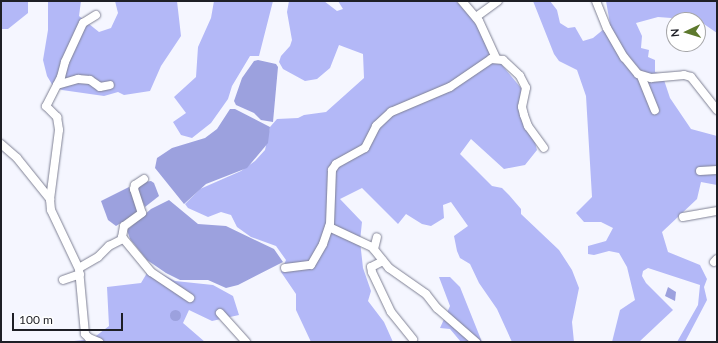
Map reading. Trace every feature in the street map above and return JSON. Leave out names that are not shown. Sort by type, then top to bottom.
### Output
[{"type":"street","points":[[462,1],[476,17],[496,58],[515,70],[524,83],[526,94],[522,107],[524,115],[528,126],[544,148]]},
{"type":"street","points":[[476,17],[498,1]]},
{"type":"street","points":[[596,1],[607,28],[624,57],[641,76],[655,110]]},
{"type":"street","points":[[96,15],[83,23],[58,85],[46,106],[57,117],[59,130],[50,199],[55,222],[79,271],[84,339],[98,342]]},
{"type":"street","points":[[285,268],[311,265],[323,244],[329,226],[332,170],[336,164],[364,148],[376,126],[390,112],[429,98],[496,58]]},
{"type":"street","points":[[641,76],[691,77],[717,110]]},
{"type":"street","points":[[58,85],[78,79],[90,80],[100,87],[110,85]]},
{"type":"street","points":[[1,144],[17,158],[50,199]]},
{"type":"street","points":[[700,171],[717,170]]},
{"type":"street","points":[[144,179],[135,185],[134,189],[142,213],[124,226],[123,238],[151,272],[190,298]]},
{"type":"street","points":[[683,217],[717,210]]},
{"type":"street","points":[[329,226],[374,249],[390,268],[426,294],[437,308],[476,342]]},
{"type":"street","points":[[374,249],[377,237]]},
{"type":"street","points":[[63,280],[79,271],[98,257],[109,246],[123,238]]},
{"type":"street","points":[[383,260],[371,267],[372,272],[391,312],[413,339]]},
{"type":"street","points":[[220,313],[246,342]]},
{"type":"shaded area","points":[[1,1],[28,1],[28,13],[8,29],[1,29]]},
{"type":"shaded area","points":[[48,1],[81,1],[79,16],[99,32],[111,28],[118,13],[115,1],[177,1],[181,36],[161,66],[150,91],[124,95],[118,92],[104,96],[62,90],[53,86],[47,76],[43,60],[48,30]]},
{"type":"shaded area","points":[[214,1],[273,1],[259,56],[250,56],[232,86],[228,99],[211,123],[192,138],[181,135],[173,122],[186,113],[174,97],[196,77],[198,47],[211,18]]},
{"type":"shaded area","points":[[289,1],[324,1],[337,11],[343,9],[338,1],[456,1],[472,18],[493,54],[521,88],[537,150],[525,165],[504,169],[471,139],[460,154],[492,186],[502,188],[509,195],[521,209],[521,214],[559,250],[572,270],[579,288],[572,322],[574,342],[512,342],[497,309],[479,283],[470,264],[460,258],[454,236],[468,226],[451,202],[443,205],[444,218],[431,226],[422,224],[406,214],[398,224],[362,188],[340,199],[362,222],[360,241],[363,268],[371,291],[368,301],[384,322],[393,342],[311,342],[296,310],[296,294],[281,272],[286,260],[276,246],[251,237],[237,227],[231,215],[221,212],[208,217],[188,208],[185,204],[200,189],[241,171],[255,161],[265,150],[270,127],[277,119],[298,118],[304,115],[326,112],[364,78],[363,54],[339,45],[330,68],[317,79],[305,81],[283,69],[279,62],[281,56],[290,46],[292,40],[287,12]]},
{"type":"shaded area","points":[[533,1],[550,1],[557,10],[560,23],[568,28],[575,27],[583,41],[593,38],[610,24],[606,1],[717,1],[717,33],[706,25],[706,12],[666,12],[666,18],[658,17],[636,23],[642,36],[641,48],[649,50],[648,57],[655,60],[655,72],[662,74],[670,98],[691,129],[717,136],[717,185],[701,182],[697,199],[662,232],[668,252],[700,265],[707,279],[704,287],[707,300],[685,342],[677,342],[698,305],[700,285],[648,268],[643,271],[642,276],[646,283],[673,310],[639,342],[612,342],[620,310],[635,300],[627,267],[619,253],[609,251],[594,255],[588,254],[588,246],[606,241],[613,228],[601,222],[584,222],[576,213],[592,197],[586,96],[577,70],[559,61],[554,54]]},
{"type":"shaded area","points":[[258,60],[276,64],[278,67],[273,122],[261,120],[254,113],[236,105],[234,101],[242,78],[254,61]]},
{"type":"shaded area","points":[[230,109],[235,109],[270,127],[268,143],[247,168],[206,184],[184,204],[155,168],[157,158],[172,148],[205,138],[217,129]]},
{"type":"shaded area","points":[[151,181],[154,183],[159,196],[145,207],[137,189],[144,182]]},
{"type":"shaded area","points":[[129,187],[139,212],[116,226],[108,220],[101,201]]},
{"type":"shaded area","points":[[169,200],[198,224],[226,226],[274,249],[283,262],[238,285],[226,288],[208,280],[180,280],[166,273],[147,260],[130,239],[127,230],[151,209]]},
{"type":"shaded area","points":[[150,268],[175,281],[213,285],[233,296],[239,315],[212,321],[189,310],[183,323],[205,342],[65,342],[92,339],[109,326],[107,287],[141,283]]},
{"type":"shaded area","points":[[439,277],[450,277],[460,287],[482,342],[461,342],[450,329],[440,328],[450,306]]},
{"type":"shaded area","points":[[668,287],[676,292],[675,301],[665,296]]},
{"type":"shaded area","points":[[175,309],[179,311],[181,315],[179,319],[175,321],[171,319],[169,315],[171,311]]}]
